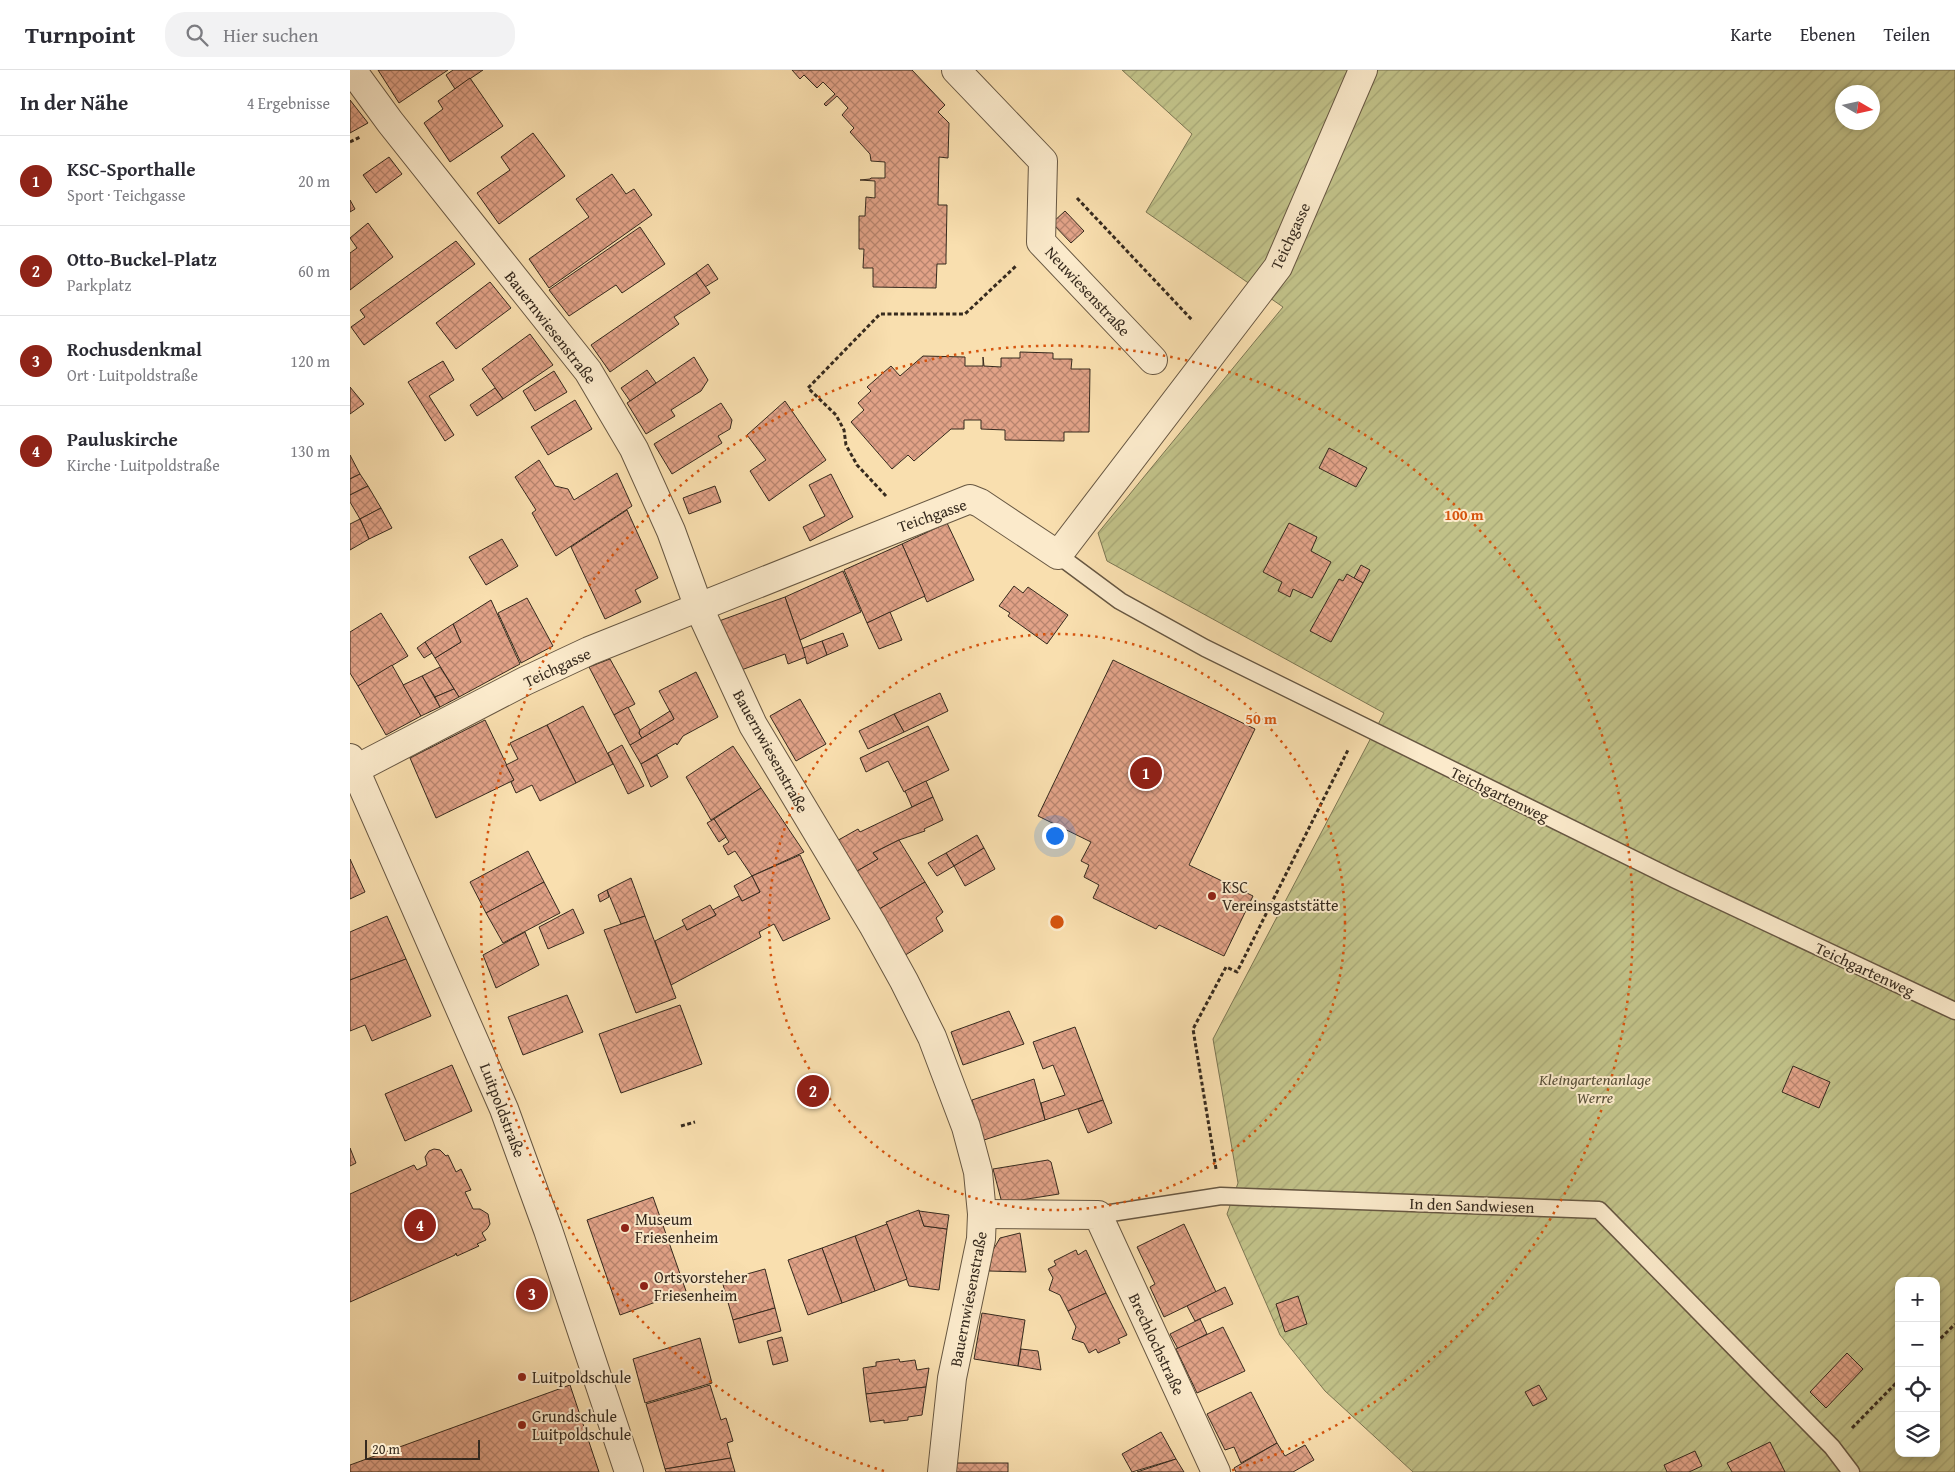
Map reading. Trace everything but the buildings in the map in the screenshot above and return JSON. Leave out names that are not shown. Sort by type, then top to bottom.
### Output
[{"type":"street","name":"Bauernwiesenstraße","points":[[352,70],[390,122],[588,371],[634,449],[671,531],[699,608],[753,725],[873,925],[904,980],[932,1037],[966,1127],[978,1172],[982,1214],[982,1239],[952,1378],[942,1472]]},
{"type":"street","points":[[956,70],[1042,162]]},
{"type":"street","name":"Teichgasse","points":[[353,764],[589,651],[970,499],[980,503],[1058,555],[1278,267],[1363,70]]},
{"type":"street","name":"Neuwiesenstraße","points":[[1042,162],[1041,242],[1153,360]]},
{"type":"street","name":"Luitpoldstraße","points":[[353,764],[504,1109],[551,1240],[629,1472]]},
{"type":"street","name":"In den Sandwiesen","points":[[982,1214],[1098,1216]]},
{"type":"street","name":"Brechlochstraße","points":[[1098,1216],[1216,1472]]},
{"type":"lane","name":"Teichgartenweg","points":[[1058,555],[1120,602],[1205,648],[1676,880],[1955,1011]]},
{"type":"lane","name":"In den Sandwiesen","points":[[1098,1216],[1221,1196],[1599,1210],[1832,1447],[1851,1472]]},
{"type":"path","points":[[1042,162],[1192,320],[1219,345]]},
{"type":"path","points":[[911,522],[857,465],[846,445],[844,430],[836,415],[808,388],[880,314],[965,314],[1041,242]]},
{"type":"path","points":[[1221,1196],[1193,1029],[1226,967],[1237,972],[1361,726]]},
{"type":"path","points":[[681,1126],[695,1122]]},
{"type":"path","points":[[1940,1339],[1955,1324]]},
{"type":"path","points":[[1832,1447],[1895,1384]]},
{"type":"green space","name":"Kleingartenanlage Werre","points":[[1122,70],[1955,70],[1955,1472],[1413,1472],[1325,1391],[1280,1335],[1227,1214],[1238,1183],[1213,1039],[1384,713],[1107,561],[1098,533],[1283,307],[1146,212],[1192,134]]},
{"type":"place","name":"KSC-Sporthalle","points":[[1146,773]]},
{"type":"place","name":"KSC Vereinsgaststätte","points":[[1212,896]]},
{"type":"place","name":"Otto-Buckel-Platz","points":[[813,1091]]},
{"type":"place","name":"Pauluskirche","points":[[420,1225]]},
{"type":"place","name":"Museum Friesenheim","points":[[625,1228]]},
{"type":"place","name":"Ortsvorsteher Friesenheim","points":[[644,1286]]},
{"type":"place","name":"Rochusdenkmal","points":[[532,1294]]},
{"type":"place","name":"Luitpoldschule","points":[[522,1377]]},
{"type":"place","name":"Grundschule Luitpoldschule","points":[[522,1425]]}]
